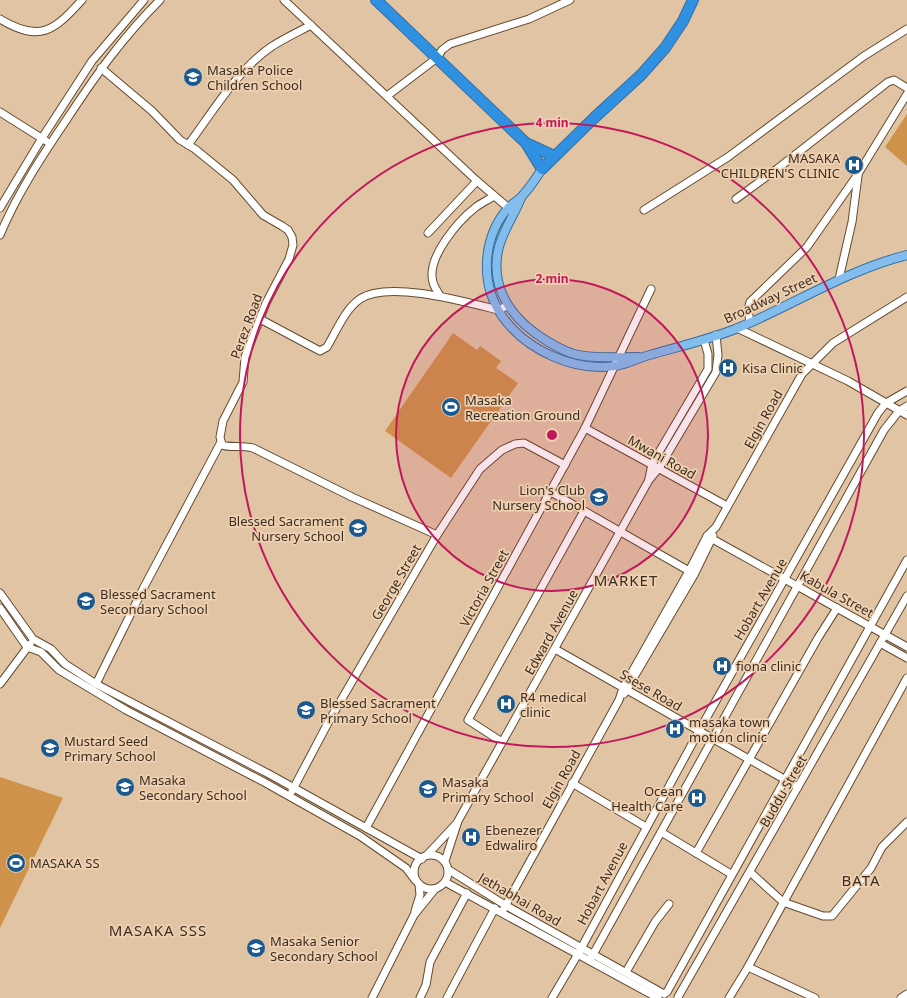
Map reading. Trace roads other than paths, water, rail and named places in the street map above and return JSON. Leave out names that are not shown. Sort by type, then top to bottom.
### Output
[{"type":"highway","points":[[376,0],[526,143],[542,169],[641,75],[665,48],[683,21],[693,0]]},
{"type":"highway","points":[[526,143],[554,156]]},
{"type":"main road","name":"Broadway Street","points":[[542,169],[490,242],[486,258],[486,275],[490,293],[498,310],[515,330],[530,342],[553,356],[584,365],[614,366],[625,364],[641,357],[704,340],[737,328],[839,279],[907,256]]},
{"type":"main road","name":"Broadway Street","points":[[512,210],[498,250],[496,269],[502,295],[507,306],[522,324],[558,347],[580,355],[641,357]]},
{"type":"main road","points":[[553,356],[558,347]]},
{"type":"street","points":[[0,19],[16,29],[34,32],[48,29],[61,22],[82,0]]},
{"type":"street","points":[[0,208],[42,138],[92,61],[144,0]]},
{"type":"street","points":[[0,235],[9,212],[50,144],[101,68],[133,27],[160,0]]},
{"type":"street","points":[[284,0],[477,181],[512,210]]},
{"type":"street","points":[[387,96],[437,58],[442,50],[450,44],[529,19],[570,0]]},
{"type":"street","points":[[188,145],[223,97],[262,54],[271,47],[311,25]]},
{"type":"street","points":[[644,210],[728,157],[864,56],[907,29]]},
{"type":"street","name":"Perez Road","points":[[101,68],[142,102],[188,145],[233,180],[264,215],[288,230],[292,237],[293,245],[289,259],[272,289],[245,357],[243,382],[220,430],[221,442]]},
{"type":"street","points":[[736,199],[777,169],[888,82],[894,80],[907,88]]},
{"type":"street","points":[[750,322],[748,310],[750,302],[807,247],[858,174],[907,94]]},
{"type":"street","points":[[0,112],[50,144]]},
{"type":"street","points":[[839,279],[852,222],[858,174]]},
{"type":"street","points":[[428,234],[477,181]]},
{"type":"street","points":[[440,296],[432,282],[433,267],[437,254],[448,236],[475,207],[494,196]]},
{"type":"street","name":"Victoria Street","points":[[366,828],[585,428],[651,289]]},
{"type":"street","points":[[260,319],[320,351],[327,348],[352,306],[368,295],[378,292],[440,296],[498,310],[507,306]]},
{"type":"street","name":"Elgin Road","points":[[625,689],[802,374],[833,343],[907,297]]},
{"type":"street","points":[[737,328],[848,381],[907,415]]},
{"type":"street","name":"Edward Avenue","points":[[445,861],[458,822],[502,742],[649,480],[659,468],[716,372],[718,355],[716,335]]},
{"type":"street","name":"Edward Avenue","points":[[649,480],[652,464],[708,369],[708,354],[704,340]]},
{"type":"street","points":[[886,403],[907,391]]},
{"type":"street","name":"Hobart Avenue","points":[[552,998],[580,951],[699,731],[786,579],[878,413],[886,403]]},
{"type":"street","name":"Hobart Avenue","points":[[592,957],[884,430],[899,411],[907,406]]},
{"type":"street","name":"Mwani Road","points":[[585,428],[727,506]]},
{"type":"street","points":[[96,684],[144,587],[221,442],[225,447],[240,445],[253,448],[352,497],[437,535]]},
{"type":"street","name":"George Street","points":[[290,796],[326,726],[437,535],[480,469],[502,450],[515,444],[524,443],[565,465]]},
{"type":"street","points":[[551,492],[689,571]]},
{"type":"street","points":[[502,742],[468,720],[584,511]]},
{"type":"street","name":"Elgin Road","points":[[504,909],[689,571],[710,538]]},
{"type":"street","name":"Kabula Street","points":[[710,538],[907,647]]},
{"type":"street","points":[[663,995],[907,560]]},
{"type":"street","points":[[0,593],[33,639],[51,649],[65,664],[96,684],[294,788],[366,828],[424,857],[438,855],[445,861],[449,870],[445,882],[435,889],[414,915]]},
{"type":"street","name":"Buddu Street","points":[[678,998],[907,596]]},
{"type":"street","points":[[0,608],[27,647],[41,652],[59,670],[126,710],[290,796],[360,836],[406,868],[417,882],[427,888],[435,889]]},
{"type":"street","points":[[696,853],[818,638],[837,608]]},
{"type":"street","points":[[0,684],[33,639]]},
{"type":"street","points":[[880,642],[907,658]]},
{"type":"street","name":"Ssese Road","points":[[555,649],[798,787]]},
{"type":"street","points":[[729,998],[748,968],[907,678]]},
{"type":"street","points":[[572,783],[646,827]]},
{"type":"street","points":[[372,998],[414,915],[420,895],[414,867],[417,862],[424,857],[458,822]]},
{"type":"street","points":[[750,872],[783,902],[823,916],[832,916],[871,868],[882,846],[907,822]]},
{"type":"street","points":[[661,832],[732,874]]},
{"type":"street","name":"Jethabhai Road","points":[[449,870],[504,909],[663,995]]},
{"type":"street","name":"Jethabhai Road","points":[[445,882],[495,908],[504,909]]},
{"type":"street","points":[[420,998],[426,985],[430,962],[467,893]]},
{"type":"street","points":[[626,972],[655,922],[669,904]]},
{"type":"street","points":[[447,998],[495,908]]},
{"type":"street","name":"Jethabhai Road","points":[[592,957],[626,972],[663,995]]},
{"type":"street","points":[[748,968],[815,998]]},
{"type":"street","points":[[663,995],[674,992],[678,998]]},
{"type":"street","points":[[901,998],[907,994]]},
{"type":"place","name":"Masaka Police Children School","points":[[193,77]]},
{"type":"place","name":"MASAKA CHILDREN'S CLINIC","points":[[854,165]]},
{"type":"place","name":"Kisa Clinic","points":[[728,368]]},
{"type":"place","name":"Masaka Recreation Ground","points":[[451,407]]},
{"type":"place","name":"Lion's Club Nursery School","points":[[599,497]]},
{"type":"place","name":"Blessed Sacrament Nursery School","points":[[358,528]]},
{"type":"place","name":"Blessed Sacrament Secondary School","points":[[86,601]]},
{"type":"place","name":"fiona clinic","points":[[722,666]]},
{"type":"place","name":"R4 medical clinic","points":[[506,704]]},
{"type":"place","name":"Blessed Sacrament Primary School","points":[[306,710]]},
{"type":"place","name":"masaka town motion clinic","points":[[675,729]]},
{"type":"place","name":"Mustard Seed Primary School","points":[[50,748]]},
{"type":"place","name":"Masaka Secondary School","points":[[125,787]]},
{"type":"place","name":"Masaka Primary School","points":[[428,789]]},
{"type":"place","name":"Ocean Health Care","points":[[697,798]]},
{"type":"place","name":"Ebenezer Edwaliro","points":[[471,837]]},
{"type":"place","name":"MASAKA SS","points":[[16,863]]},
{"type":"place","name":"Masaka Senior Secondary School","points":[[256,948]]},
{"type":"district","name":"MARKET","points":[[626,580]]},
{"type":"district","name":"BATA","points":[[861,880]]},
{"type":"district","name":"MASAKA SSS","points":[[158,930]]}]
